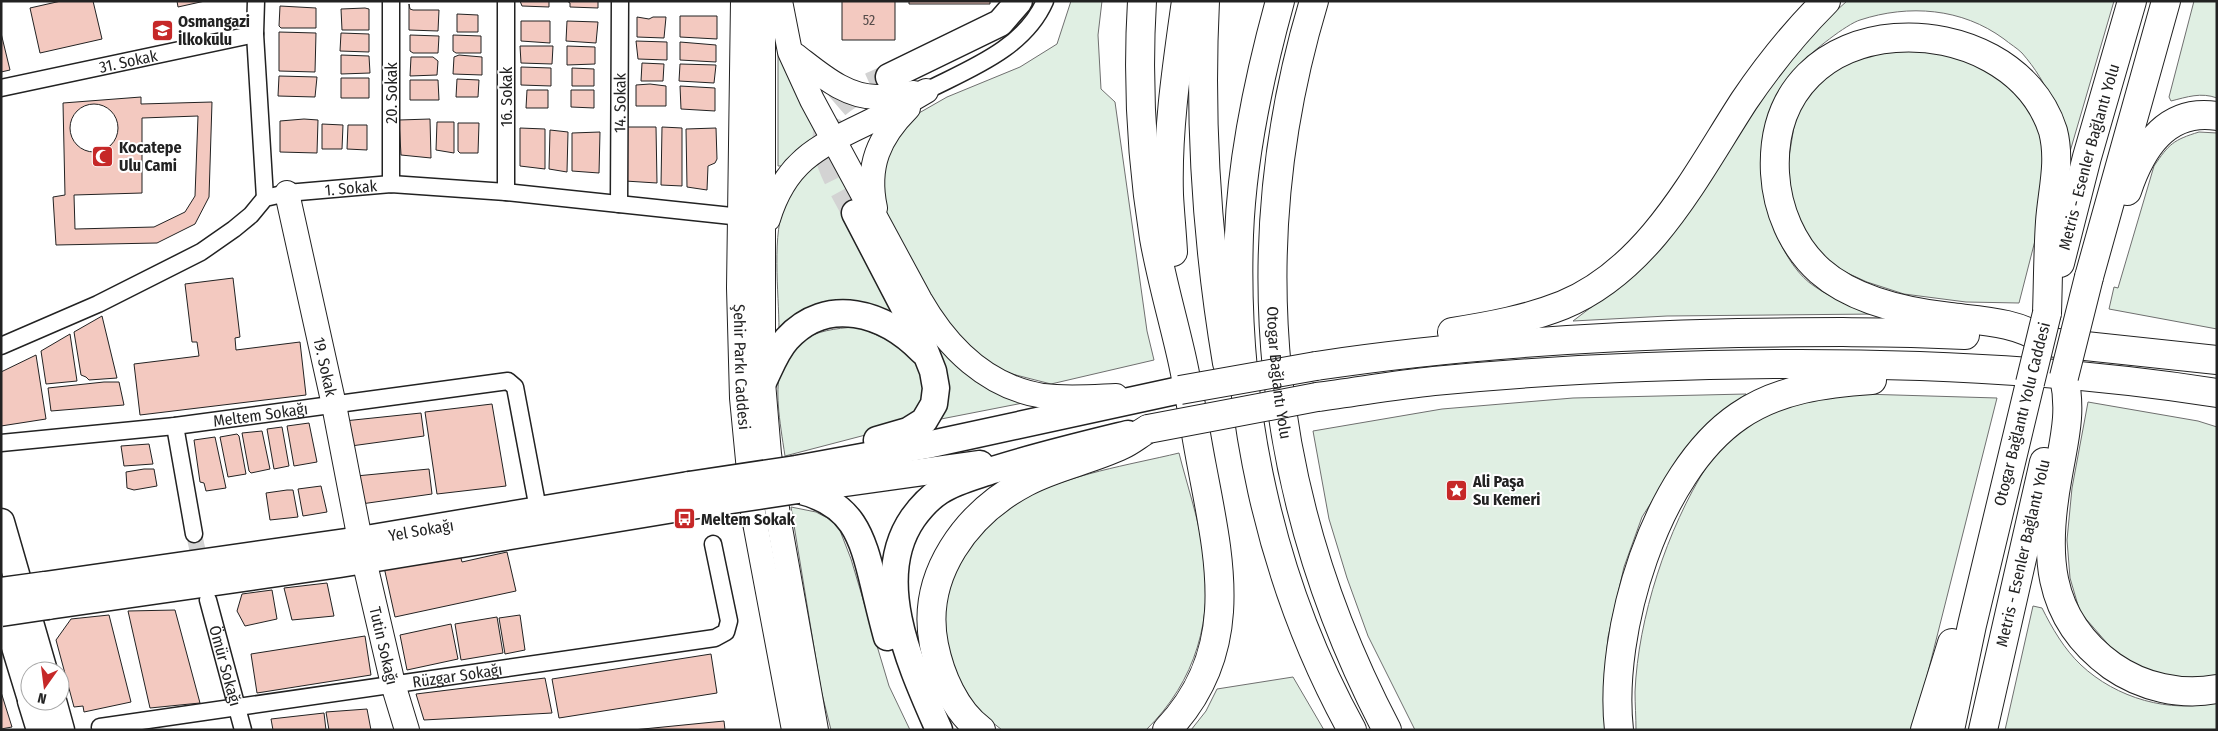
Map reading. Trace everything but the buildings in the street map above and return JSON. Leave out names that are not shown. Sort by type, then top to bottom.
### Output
[{"type":"highway","points":[[1142,1],[1139,81],[1142,157],[1155,240],[1183,361],[1215,532],[1221,597],[1215,638],[1200,685],[1184,712],[1167,730]]},
{"type":"highway","points":[[1183,361],[1169,194],[1170,139],[1175,75],[1186,1]]},
{"type":"highway","points":[[1205,1],[1203,106],[1207,193],[1218,314],[1231,391],[1253,450]]},
{"type":"highway","points":[[1280,1],[1266,51],[1254,110],[1239,234],[1241,352],[1244,394],[1253,450],[1277,547],[1302,622],[1324,676],[1352,730]]},
{"type":"highway","name":"Otogar Bağlantı Yolu","points":[[1314,1],[1282,141],[1273,257],[1274,336],[1285,435],[1306,529],[1323,584],[1350,653],[1388,730]]},
{"type":"highway","points":[[1275,215],[1287,181],[1306,95],[1321,35],[1332,1]]},
{"type":"highway","points":[[1316,366],[1391,342],[1478,328],[1533,316],[1586,293],[1619,270],[1642,249],[1662,226],[1688,190],[1744,101],[1773,60],[1792,35],[1826,1]]},
{"type":"highway","name":"Metris - Esenler Bağlantı Yolu","points":[[2047,313],[2087,158],[2132,1]]},
{"type":"highway","name":"Metris - Esenler Bağlantı Yolu","points":[[2089,277],[2166,1]]},
{"type":"highway","points":[[2046,342],[2033,333],[2012,326],[1946,317],[1875,300],[1841,286],[1819,270],[1802,250],[1782,214],[1776,190],[1775,149],[1778,130],[1792,92],[1807,69],[1822,54],[1866,30],[1914,21],[1964,30],[1986,40],[2006,53],[2026,76],[2040,94],[2054,135],[2056,165],[2050,220],[2047,313]]},
{"type":"highway","points":[[2089,277],[2120,213],[2131,180],[2146,146],[2161,131],[2179,120],[2204,114],[2217,116]]},
{"type":"highway","name":"Otogar Bağlantı Yolu Caddesi","points":[[2064,378],[2089,277]]},
{"type":"highway","name":"Otogar Bağlantı Yolu Caddesi","points":[[1998,515],[2047,313]]},
{"type":"highway","points":[[1180,390],[1316,366],[1454,348],[1667,335],[1891,331],[1971,335],[2217,360]]},
{"type":"highway","points":[[2115,349],[2159,343],[2217,345]]},
{"type":"highway","points":[[981,730],[952,694],[937,660],[932,636],[932,610],[936,585],[944,563],[968,528],[1000,497],[1027,481],[1123,445],[1148,429],[1317,397],[1433,381],[1689,365],[1837,364],[1959,368],[2101,378],[2217,393]]},
{"type":"highway","points":[[1619,730],[1617,716],[1619,671],[1622,647],[1636,584],[1644,558],[1665,507],[1679,480],[1697,455],[1738,416],[1761,403],[1788,392],[1845,382],[1917,376],[1959,368]]},
{"type":"highway","points":[[2064,378],[2069,404],[2068,420],[2052,514],[2050,539],[2050,559],[2055,587],[2063,607],[2076,632],[2096,654],[2121,672],[2148,684],[2175,691],[2204,692],[2217,689]]},
{"type":"highway","name":"Metris - Esenler Bağlantı Yolu","points":[[1983,730],[2064,378]]},
{"type":"highway","points":[[2101,378],[2134,391],[2217,411]]},
{"type":"highway","points":[[1925,730],[1950,651],[1966,588],[1981,547],[1998,515]]},
{"type":"highway","name":"Metris - Esenler Bağlantı Yolu","points":[[1950,730],[1998,515]]},
{"type":"highway","points":[[1350,653],[1373,678],[1405,730]]},
{"type":"main road","name":"Şehir Parkı Caddesi","points":[[743,1],[740,347],[746,446],[753,512],[794,730]]},
{"type":"main road","name":"Şehir Parkı Caddesi","points":[[763,1],[763,382],[769,454],[779,522],[816,730]]},
{"type":"main road","points":[[780,1],[790,52],[832,139],[928,358],[936,388],[934,404],[924,421],[908,431],[862,444],[797,479]]},
{"type":"main road","points":[[889,77],[1000,23],[1019,1]]},
{"type":"main road","points":[[790,52],[811,70],[836,86],[861,95],[878,97],[926,91]]},
{"type":"main road","points":[[763,249],[768,219],[778,192],[788,176],[803,159],[832,139],[893,110],[926,91]]},
{"type":"main road","points":[[926,91],[892,124],[882,139],[875,159],[872,177],[872,198],[866,217],[932,321],[966,360],[990,378],[1017,390],[1043,396],[1111,396],[1180,390]]},
{"type":"main road","name":"19. Sokak","points":[[276,196],[334,405],[362,550]]},
{"type":"main road","points":[[763,382],[786,340],[810,320],[823,315],[854,314],[871,318],[890,326],[911,340],[928,358]]},
{"type":"main road","points":[[797,479],[928,445],[1180,390]]},
{"type":"main road","points":[[939,730],[918,682],[907,649],[896,604],[894,569],[898,546],[906,529],[922,506],[940,491],[972,477],[1038,456],[1148,429]]},
{"type":"main road","points":[[797,479],[1038,456]]},
{"type":"main road","points":[[797,479],[835,505],[850,520],[860,537],[894,660],[911,710],[921,730]]},
{"type":"main road","name":"Yel Sokağı","points":[[47,595],[362,550],[797,479]]},
{"type":"main road","name":"Yel Sokağı","points":[[362,550],[538,509],[693,495]]},
{"type":"main road","points":[[1,522],[41,661]]},
{"type":"main road","name":"Tutin Sokağı","points":[[362,550],[393,684],[407,730]]},
{"type":"main road","points":[[1,592],[47,595]]},
{"type":"main road","points":[[1,613],[47,595]]},
{"type":"main road","points":[[1,601],[20,663]]},
{"type":"main road","points":[[34,711],[40,730]]},
{"type":"main road","points":[[56,711],[62,730]]},
{"type":"street","name":"19. Sokak","points":[[256,1],[256,34],[276,196]]},
{"type":"street","name":"20. Sokak","points":[[391,1],[391,184]]},
{"type":"street","name":"16. Sokak","points":[[506,1],[506,192]]},
{"type":"street","name":"14. Sokak","points":[[619,204],[620,1]]},
{"type":"street","points":[[926,91],[1008,46],[1027,31],[1039,16],[1045,1]]},
{"type":"street","name":"31. Sokak","points":[[1,88],[256,34]]},
{"type":"street","name":"1. Sokak","points":[[276,196],[391,184],[506,192],[741,217]]},
{"type":"street","points":[[1,346],[98,304],[201,252],[276,196]]},
{"type":"street","name":"Meltem Sokağı","points":[[1,443],[175,426],[508,381],[515,387],[538,509]]},
{"type":"street","points":[[175,426],[194,534]]},
{"type":"street","name":"Rüzgar Sokağı","points":[[100,727],[715,638],[726,632],[729,621],[713,544]]},
{"type":"street","name":"Ömür Sokağı","points":[[208,600],[243,730]]},
{"type":"green space","points":[[1071,1],[1102,1],[1098,35],[1101,89],[1115,102],[1147,331],[1154,360],[1051,384],[1008,373],[987,362],[952,328],[931,297],[887,217],[880,184],[895,133],[919,113],[947,97],[1020,67],[1057,44]]},
{"type":"green space","points":[[1847,1],[2114,1],[2069,155],[2062,127],[2046,89],[2022,53],[2004,39],[1971,21],[1935,12],[1897,12],[1860,20],[1838,32],[1813,52],[1789,81],[1779,108],[1764,180],[1772,223],[1785,253],[1794,266],[1821,291],[1876,314],[1667,316],[1573,321],[1627,280],[1695,201],[1780,72],[1805,39]]},
{"type":"green space","points":[[2194,1],[2217,1],[2217,98],[2200,95],[2171,101],[2169,97]]},
{"type":"green space","points":[[778,39],[818,134],[783,166],[778,166]]},
{"type":"green space","points":[[1860,47],[1982,53],[2038,122],[2046,152],[2038,229],[2019,303],[1966,302],[1904,294],[1867,282],[1832,266],[1810,246],[1784,188],[1796,114],[1806,95]]},
{"type":"green space","points":[[2199,132],[2217,133],[2217,329],[2109,309],[2114,287],[2118,288],[2154,166],[2177,140]]},
{"type":"green space","points":[[830,152],[859,207],[896,316],[779,330],[777,246],[781,214],[789,192],[805,173]]},
{"type":"green space","points":[[857,327],[895,344],[913,357],[923,372],[923,404],[900,426],[785,456],[778,406],[778,385],[782,366],[790,351],[805,339],[826,331]]},
{"type":"green space","points":[[939,348],[970,373],[1023,403],[936,420],[946,371]]},
{"type":"green space","points":[[1746,394],[1712,421],[1665,481],[1642,517],[1624,567],[1608,637],[1605,675],[1607,730],[1415,730],[1368,636],[1347,578],[1329,519],[1313,431],[1442,409],[1573,398]]},
{"type":"green space","points":[[1862,394],[1997,398],[1912,730],[1636,730],[1635,692],[1637,664],[1642,634],[1657,575],[1679,517],[1707,466],[1724,445],[1763,416],[1787,406],[1811,400]]},
{"type":"green space","points":[[2088,402],[2198,421],[2217,427],[2217,676],[2178,678],[2143,669],[2113,650],[2080,612],[2070,578],[2067,540],[2072,488]]},
{"type":"green space","points":[[1179,453],[1201,537],[1206,575],[1206,600],[1203,624],[1197,647],[1178,691],[1146,730],[1002,730],[978,710],[966,691],[953,664],[946,636],[945,609],[951,583],[961,558],[977,535],[998,515],[1041,490],[1100,471]]},
{"type":"green space","points":[[791,507],[816,512],[831,520],[839,528],[851,559],[889,686],[910,730],[831,730],[821,690]]},
{"type":"green space","points":[[2033,606],[2042,608],[2054,631],[2069,652],[2095,677],[2127,694],[2163,704],[2181,706],[2217,702],[2217,730],[2005,730]]},
{"type":"green space","points":[[1293,677],[1324,730],[1191,730],[1206,711],[1217,689]]},
{"type":"tunnel","points":[[855,213],[834,173],[827,153],[826,131],[828,121],[833,109],[841,102],[889,77]]},
{"type":"tunnel","points":[[194,534],[202,571]]},
{"type":"place","name":"Osmangazi İlkokulu","points":[[162,30]]},
{"type":"place","name":"Kocatepe Ulu Cami","points":[[103,156]]},
{"type":"place","name":"Ali Paşa Su Kemeri","points":[[1457,490]]},
{"type":"place","name":"Meltem Sokak","points":[[685,519]]}]
